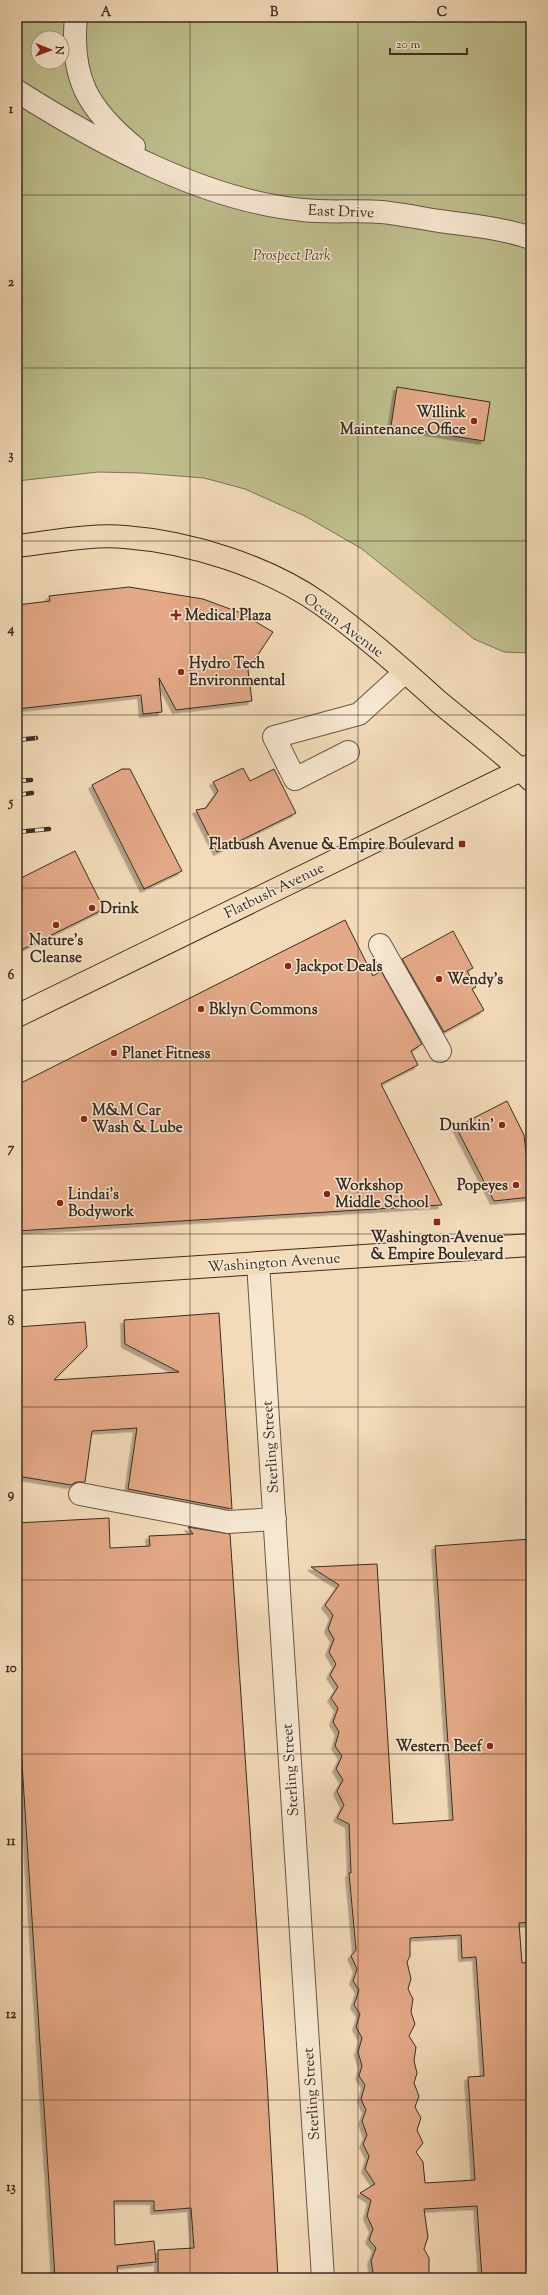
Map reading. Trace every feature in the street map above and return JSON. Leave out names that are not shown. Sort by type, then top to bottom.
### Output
[{"type":"main road","name":"Ocean Avenue","points":[[17,546],[110,536],[127,537],[181,546],[232,560],[280,581],[320,603],[527,772]]},
{"type":"main road","name":"Flatbush Avenue","points":[[17,1016],[527,772]]},
{"type":"main road","name":"Washington Avenue","points":[[17,1279],[531,1245]]},
{"type":"street","name":"East Drive","points":[[76,17],[74,37],[78,69],[90,102],[110,127],[156,166]]},
{"type":"street","name":"East Drive","points":[[17,91],[95,138],[156,166],[197,184],[264,204],[304,210],[382,212],[478,226],[531,238]]},
{"type":"street","points":[[348,752],[295,779],[274,737],[359,714],[405,672]]},
{"type":"street","points":[[380,945],[440,1051]]},
{"type":"street","name":"Sterling Street","points":[[258,1263],[323,2278]]},
{"type":"street","points":[[80,1494],[228,1522],[275,1519]]},
{"type":"green space","name":"Prospect Park","points":[[17,17],[531,17],[531,653],[504,652],[474,639],[362,549],[305,516],[245,489],[204,478],[141,473],[98,472],[17,481]]},
{"type":"building","points":[[397,387],[490,402],[484,441],[391,426]]},
{"type":"building","points":[[129,587],[203,599],[241,613],[273,632],[248,670],[252,701],[176,710],[159,678],[162,712],[143,714],[141,695],[17,709],[17,605],[50,601],[49,596]]},
{"type":"building","points":[[243,768],[250,781],[274,769],[296,813],[217,852],[196,810],[206,808],[218,791],[213,782]]},
{"type":"building","points":[[122,769],[130,769],[182,871],[144,889],[92,785]]},
{"type":"building","points":[[75,851],[104,909],[17,952],[17,880]]},
{"type":"building","points":[[345,920],[373,976],[381,971],[422,1044],[411,1051],[418,1065],[381,1084],[442,1205],[17,1231],[17,1085]]},
{"type":"building","name":"Wendy's","points":[[453,931],[473,968],[467,971],[476,987],[472,989],[484,1010],[444,1032],[402,959]]},
{"type":"building","points":[[507,1101],[524,1135],[531,1197],[494,1201],[456,1127]]},
{"type":"building","points":[[219,1313],[232,1509],[128,1489],[137,1428],[92,1431],[85,1482],[76,1482],[71,1485],[17,1476],[17,1327],[85,1322],[87,1347],[54,1380],[179,1372],[125,1344],[124,1320]]},
{"type":"building","points":[[109,1518],[110,1548],[150,1546],[149,1536],[193,1534],[188,1527],[230,1534],[267,2079],[278,2278],[158,2278],[158,2250],[194,2248],[191,2208],[154,2211],[154,2201],[114,2201],[115,2245],[154,2241],[156,2262],[117,2266],[118,2278],[55,2278],[17,1685],[17,1523]]},
{"type":"building","points":[[531,1539],[531,1922],[519,1923],[522,1963],[531,1962],[531,2278],[482,2278],[477,2206],[424,2209],[428,2237],[424,2249],[429,2258],[429,2278],[374,2278],[371,2261],[376,2248],[369,2240],[373,2229],[367,2216],[371,2200],[360,2193],[375,2184],[365,2169],[369,2156],[363,2144],[367,2135],[362,2121],[366,2110],[361,2099],[365,2085],[359,2076],[362,2066],[358,2052],[362,2038],[356,2027],[360,2014],[354,2005],[359,1990],[353,1981],[357,1969],[351,1956],[356,1950],[349,1873],[351,1873],[349,1824],[337,1818],[344,1805],[337,1791],[343,1780],[336,1769],[342,1756],[335,1746],[339,1732],[333,1722],[338,1708],[331,1698],[338,1687],[330,1675],[336,1664],[329,1652],[334,1639],[328,1629],[333,1615],[325,1605],[339,1585],[311,1567],[377,1564],[393,1824],[453,1820],[435,1546]],"holes":[[[461,1935],[462,1958],[476,1957],[484,2076],[468,2077],[475,2180],[425,2183],[423,2162],[416,2152],[423,2143],[417,2130],[421,2118],[415,2107],[419,2096],[414,2083],[417,2073],[414,2061],[416,2047],[409,2036],[415,2024],[411,2012],[413,1999],[408,1989],[411,1979],[407,1962],[410,1956],[410,1938]]]},
{"type":"railway","points":[[17,740],[36,738]]},
{"type":"railway","points":[[17,781],[31,780]]},
{"type":"railway","points":[[17,795],[32,793]]},
{"type":"railway","points":[[17,832],[49,829]]},
{"type":"place","name":"Willink Maintenance Office","points":[[474,421]]},
{"type":"place","name":"Medical Plaza","points":[[176,615]]},
{"type":"place","name":"Hydro Tech Environmental","points":[[181,672]]},
{"type":"place","name":"Flatbush Avenue & Empire Boulevard","points":[[462,844]]},
{"type":"place","name":"Drink","points":[[92,908]]},
{"type":"place","name":"Nature's Cleanse","points":[[56,925]]},
{"type":"place","name":"Jackpot Deals","points":[[288,966]]},
{"type":"place","name":"Wendy's","points":[[439,979]]},
{"type":"place","name":"Bklyn Commons","points":[[201,1009]]},
{"type":"place","name":"Planet Fitness","points":[[114,1053]]},
{"type":"place","name":"M&M Car Wash & Lube","points":[[84,1119]]},
{"type":"place","name":"Dunkin'","points":[[502,1125]]},
{"type":"place","name":"Popeyes","points":[[516,1185]]},
{"type":"place","name":"Workshop Middle School","points":[[327,1194]]},
{"type":"place","name":"Lindai's Bodywork","points":[[60,1203]]},
{"type":"place","name":"Washington Avenue & Empire Boulevard","points":[[437,1222]]},
{"type":"place","name":"Western Beef","points":[[490,1746]]}]
